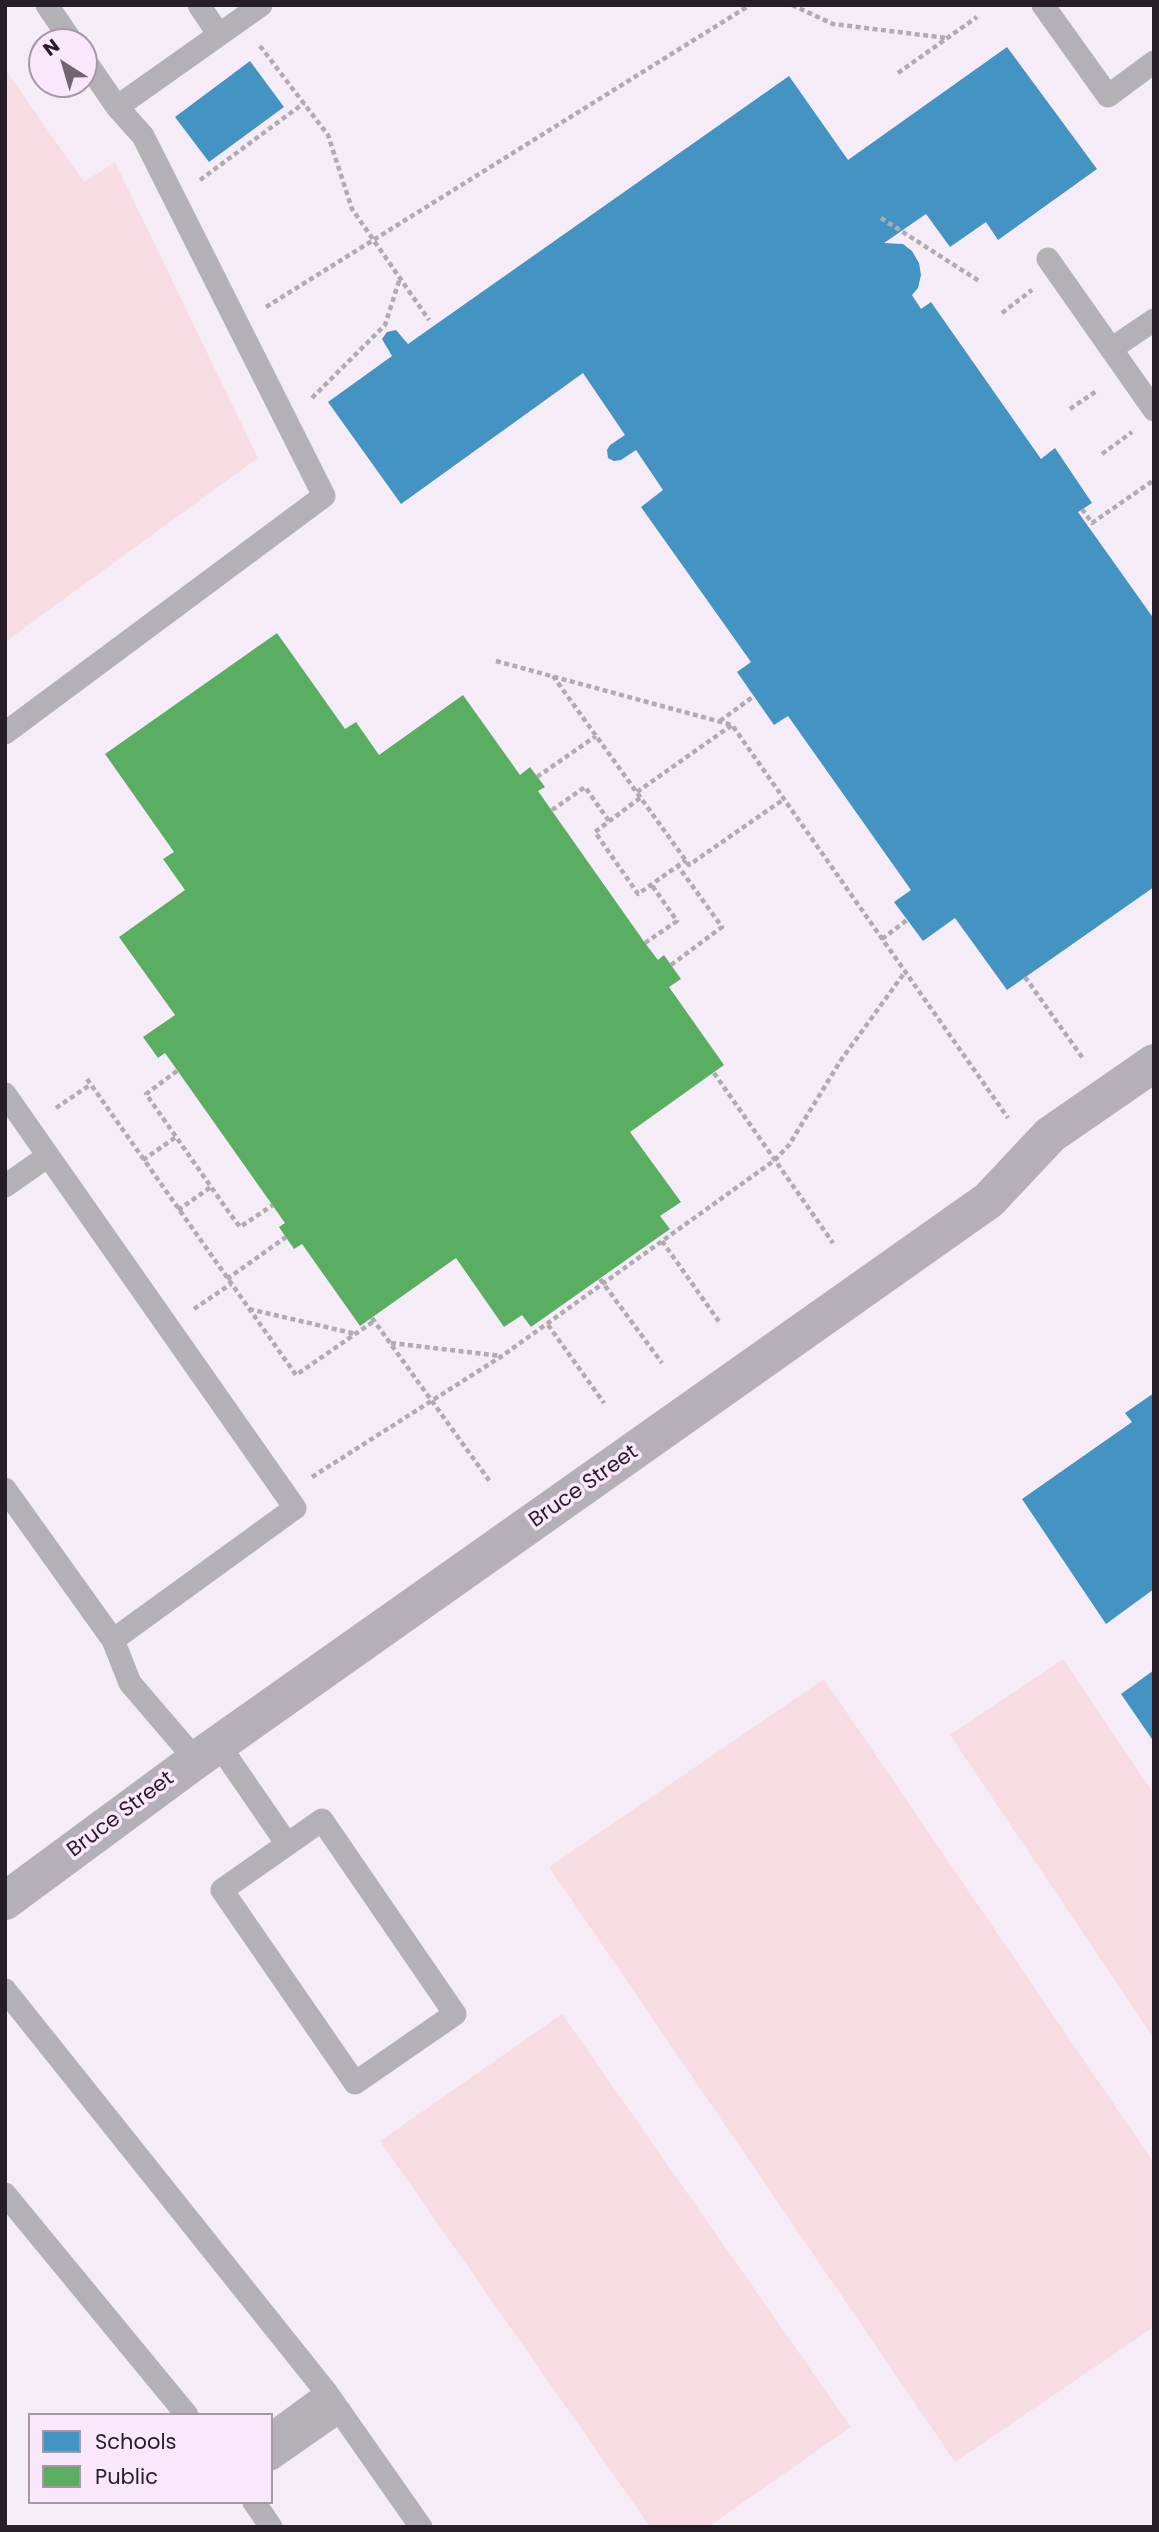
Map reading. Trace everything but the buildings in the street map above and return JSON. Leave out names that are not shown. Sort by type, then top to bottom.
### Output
[{"type":"street","name":"Bruce Street","points":[[5,1901],[207,1752],[989,1200],[1050,1135],[1154,1063]]},
{"type":"lane","points":[[47,5],[63,28]]},
{"type":"lane","points":[[199,5],[219,35]]},
{"type":"lane","points":[[117,107],[261,5]]},
{"type":"lane","points":[[1043,5],[1108,96],[1154,62]]},
{"type":"lane","points":[[5,733],[324,496],[142,136],[98,80]]},
{"type":"lane","points":[[1048,259],[1154,410]]},
{"type":"lane","points":[[1111,349],[1154,320]]},
{"type":"lane","points":[[5,1094],[295,1508],[113,1640]]},
{"type":"lane","points":[[5,1186],[48,1156]]},
{"type":"lane","points":[[5,1489],[113,1640],[131,1683],[207,1752],[286,1844]]},
{"type":"lane","points":[[322,1820],[455,2014],[355,2083],[222,1890],[286,1844],[322,1820]]},
{"type":"lane","points":[[5,1990],[334,2402],[421,2527]]},
{"type":"lane","points":[[5,2194],[185,2413]]},
{"type":"lane","points":[[273,2433],[334,2402]]},
{"type":"lane","points":[[273,2457],[334,2402]]},
{"type":"lane","points":[[255,2504],[271,2527]]},
{"type":"path","points":[[257,313],[750,5]]},
{"type":"path","points":[[792,5],[833,24],[947,38]]},
{"type":"path","points":[[898,73],[977,17]]},
{"type":"path","points":[[260,45],[328,135],[352,209],[429,320]]},
{"type":"path","points":[[199,181],[304,103]]},
{"type":"path","points":[[881,219],[979,281]]},
{"type":"path","points":[[305,405],[385,325],[400,277]]},
{"type":"path","points":[[1002,313],[1034,289]]},
{"type":"path","points":[[1070,409],[1102,387]]},
{"type":"path","points":[[1102,454],[1134,431]]},
{"type":"path","points":[[1082,509],[1092,523],[1154,481]]},
{"type":"path","points":[[496,661],[732,724],[1008,1118]]},
{"type":"path","points":[[554,676],[689,865],[784,799]]},
{"type":"path","points":[[720,721],[754,696]]},
{"type":"path","points":[[686,860],[638,894],[595,832],[732,724]]},
{"type":"path","points":[[537,777],[596,736]]},
{"type":"path","points":[[552,810],[585,787],[609,821]]},
{"type":"path","points":[[671,965],[722,927],[678,866]]},
{"type":"path","points":[[645,943],[677,921],[651,884]]},
{"type":"path","points":[[882,939],[907,920]]},
{"type":"path","points":[[338,1460],[433,1402],[548,1325],[602,1281],[775,1160],[789,1144],[841,1060],[905,972]]},
{"type":"path","points":[[1025,977],[1087,1064]]},
{"type":"path","points":[[177,1071],[146,1094],[211,1187],[240,1227],[273,1205]]},
{"type":"path","points":[[714,1073],[833,1243]]},
{"type":"path","points":[[47,1114],[88,1082],[296,1375],[373,1320],[491,1483]]},
{"type":"path","points":[[143,1160],[176,1137]]},
{"type":"path","points":[[178,1210],[211,1187]]},
{"type":"path","points":[[188,1314],[286,1237]]},
{"type":"path","points":[[662,1241],[720,1322]]},
{"type":"path","points":[[602,1281],[662,1363]]},
{"type":"path","points":[[249,1309],[356,1334]]},
{"type":"path","points":[[548,1325],[604,1403]]},
{"type":"path","points":[[390,1342],[502,1356]]},
{"type":"shaded area","points":[[5,69],[84,182],[115,162],[258,458],[5,642]]},
{"type":"shaded area","points":[[1063,1659],[1154,1794],[1154,2039],[950,1735]]},
{"type":"shaded area","points":[[824,1679],[1154,2163],[1154,2327],[955,2462],[549,1867]]},
{"type":"shaded area","points":[[562,2014],[851,2427],[708,2527],[650,2527],[380,2141]]}]
